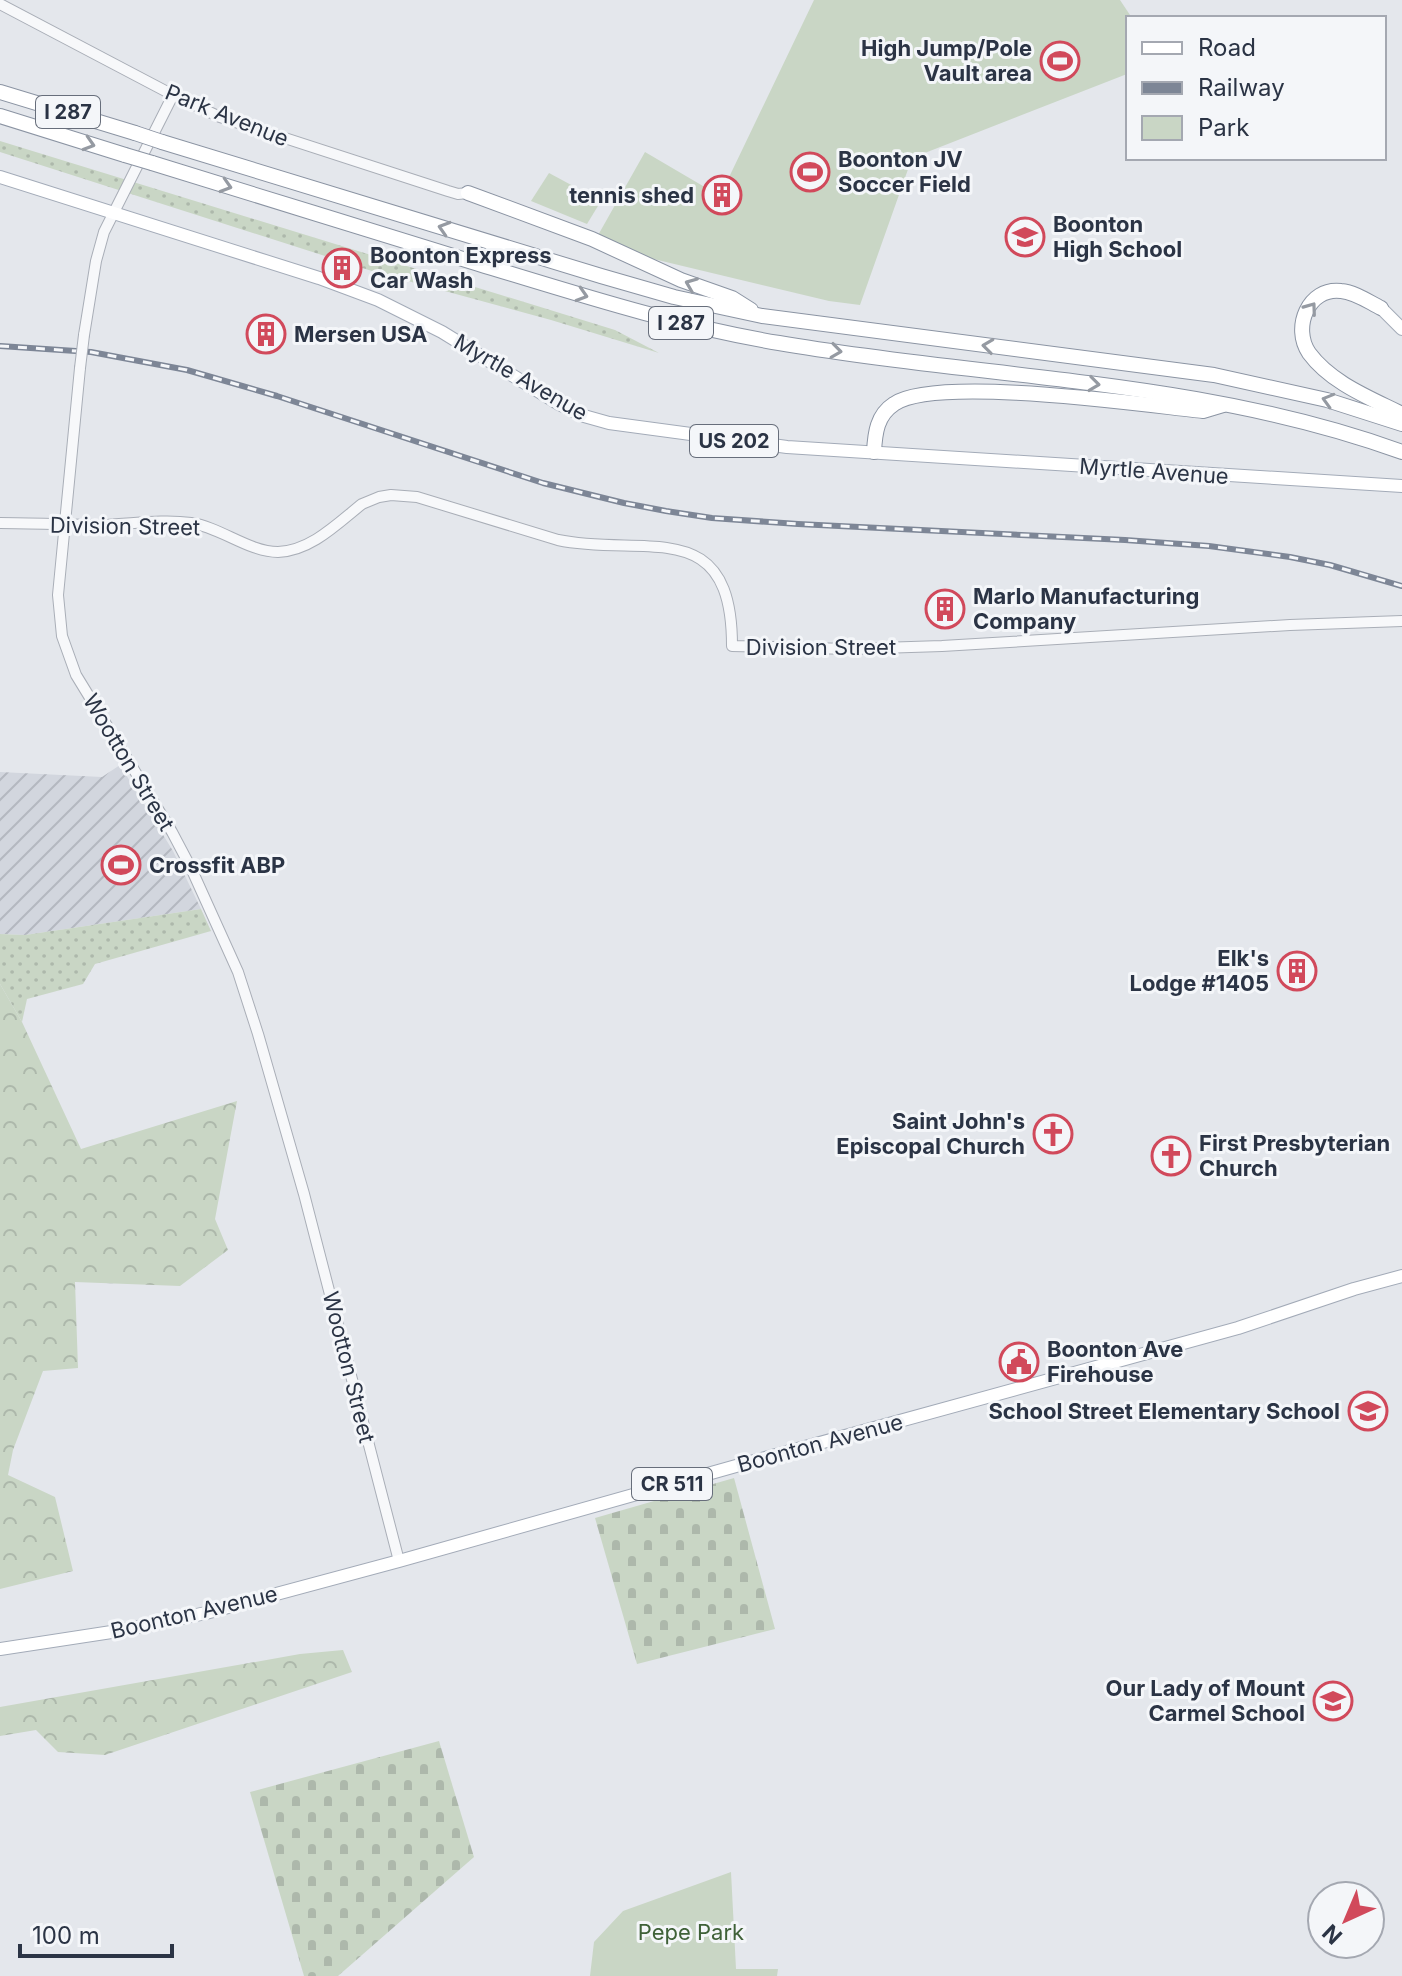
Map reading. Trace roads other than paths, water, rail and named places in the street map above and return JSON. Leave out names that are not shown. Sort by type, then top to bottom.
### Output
[{"type":"highway","name":"I 287","points":[[0,92],[674,297],[762,316],[1214,375],[1327,400],[1402,424]]},
{"type":"highway","name":"I 287","points":[[0,116],[558,288],[706,329],[792,345],[1112,386],[1226,404],[1320,426],[1402,452]]},
{"type":"highway","points":[[468,193],[592,239],[681,280],[732,298],[762,316]]},
{"type":"highway","points":[[1381,308],[1342,291],[1325,293],[1310,304],[1305,313],[1302,333],[1308,351],[1325,369],[1348,386],[1402,414]]},
{"type":"highway","points":[[874,452],[876,430],[886,410],[906,397],[916,395],[970,392],[1040,395],[1203,411],[1226,404]]},
{"type":"main road","name":"Myrtle Avenue","points":[[0,177],[319,278],[378,300],[442,332],[559,404],[609,423],[748,443],[1402,486]]},
{"type":"main road","points":[[1381,308],[1402,329]]},
{"type":"main road","name":"Boonton Avenue","points":[[0,1649],[118,1631],[206,1613],[1238,1328],[1402,1276]]},
{"type":"street","name":"Park Avenue","points":[[0,4],[220,117],[448,191],[468,193]]},
{"type":"street","name":"Wootton Street","points":[[173,95],[112,213],[96,261],[80,368],[58,595],[62,636],[76,675],[191,868],[238,972],[304,1194],[399,1561]]},
{"type":"street","name":"Division Street","points":[[0,523],[190,523],[279,552],[316,539],[371,500],[391,495],[417,497],[568,542],[658,547],[681,550],[699,558],[713,571],[729,600],[732,646],[849,649],[942,646],[1402,621]]},
{"type":"railway","points":[[0,346],[91,352],[187,370],[277,396],[543,483],[666,511],[712,518],[798,524],[1209,546],[1330,565],[1402,586]]},
{"type":"place","name":"High Jump/Pole Vault area","points":[[1060,61]]},
{"type":"place","name":"Boonton JV Soccer Field","points":[[810,172]]},
{"type":"place","name":"tennis shed","points":[[722,195]]},
{"type":"place","name":"Boonton High School","points":[[1025,237]]},
{"type":"place","name":"Boonton Express Car Wash","points":[[342,268]]},
{"type":"place","name":"Mersen USA","points":[[266,334]]},
{"type":"place","name":"Marlo Manufacturing Company","points":[[945,609]]},
{"type":"place","name":"Crossfit ABP","points":[[121,865]]},
{"type":"place","name":"Elk's Lodge #1405","points":[[1297,971]]},
{"type":"place","name":"Saint John's Episcopal Church","points":[[1053,1134]]},
{"type":"place","name":"First Presbyterian Church","points":[[1171,1156]]},
{"type":"place","name":"Boonton Ave Firehouse","points":[[1019,1362]]},
{"type":"place","name":"School Street Elementary School","points":[[1368,1411]]},
{"type":"place","name":"Our Lady of Mount Carmel School","points":[[1333,1701]]},
{"type":"park label","name":"Pepe Park","points":[[691,1932]]}]
